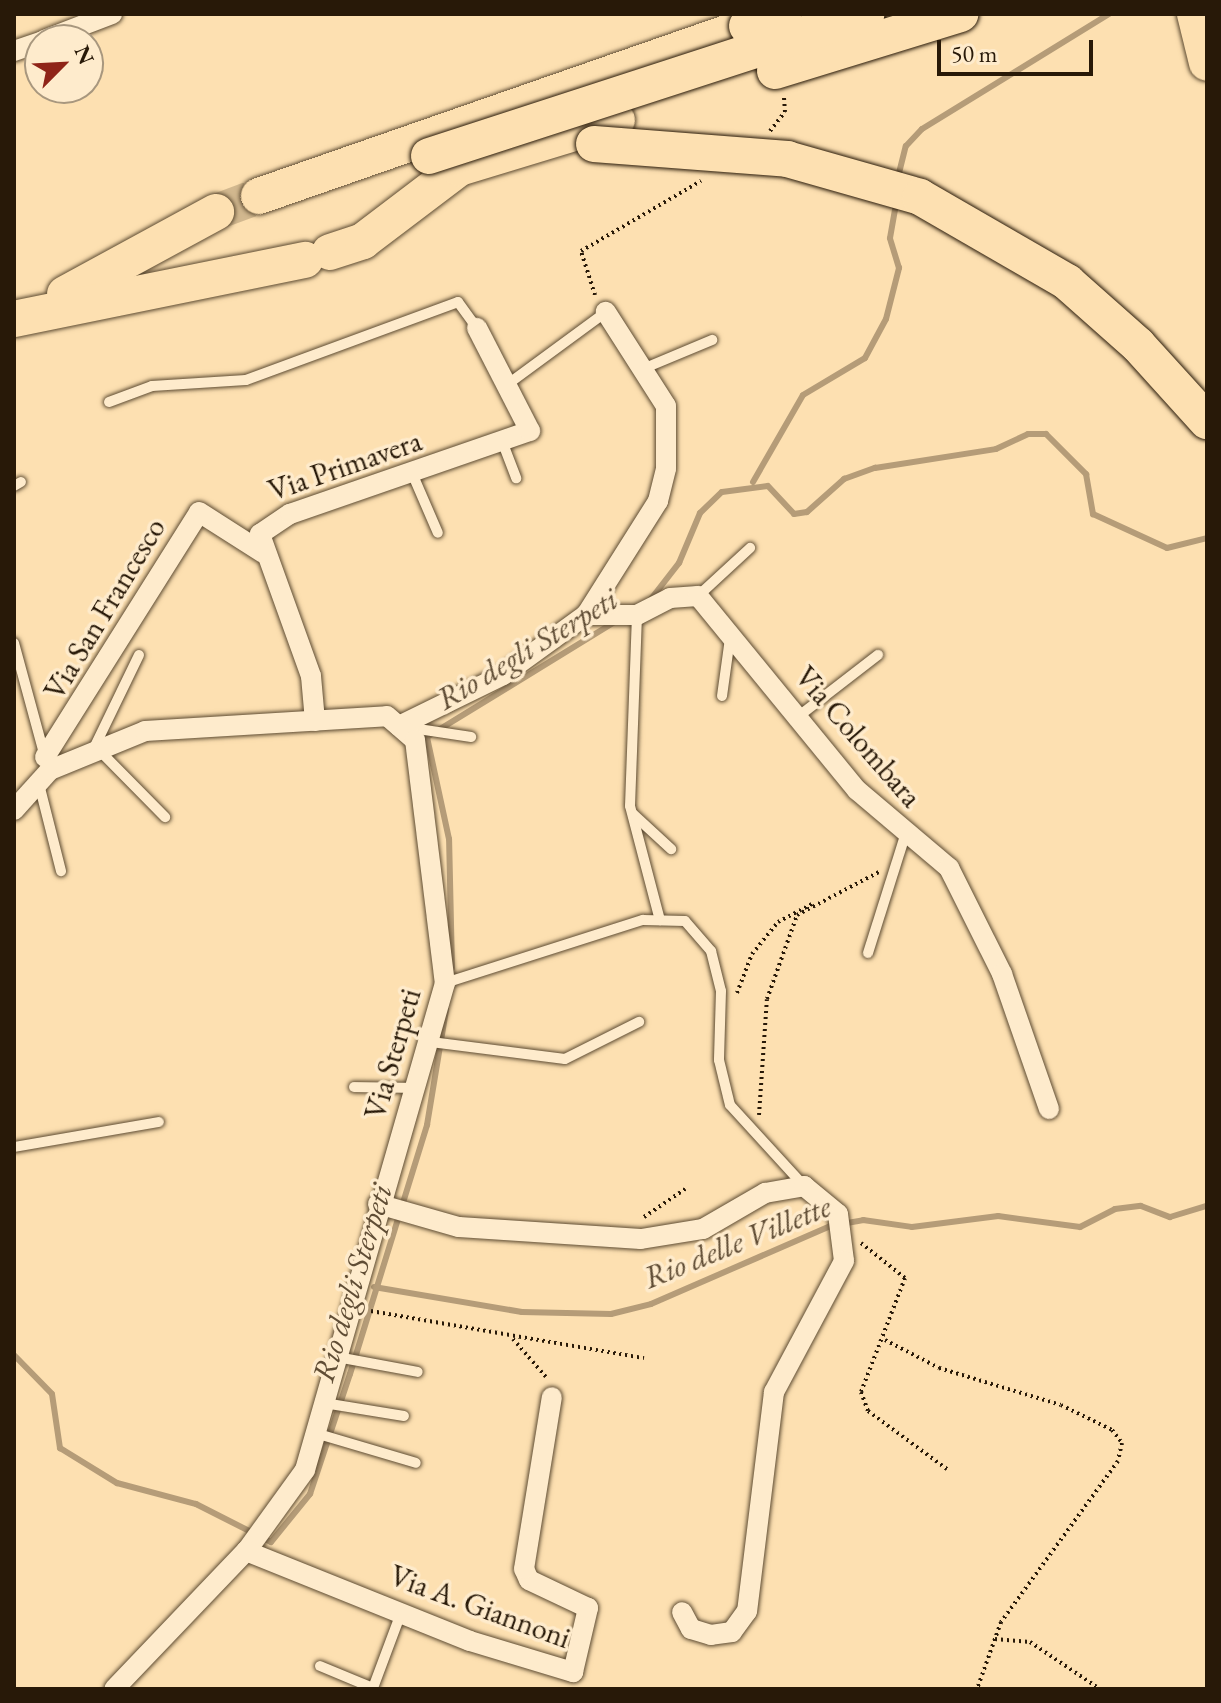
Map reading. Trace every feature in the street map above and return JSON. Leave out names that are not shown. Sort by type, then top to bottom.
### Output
[{"type":"highway","points":[[259,196],[381,157],[783,14]]},
{"type":"highway","points":[[381,157],[429,156],[867,14]]},
{"type":"highway","points":[[21,316],[213,284],[317,256],[363,241],[459,168],[541,144],[605,132],[960,14]]},
{"type":"highway","points":[[1195,14],[1207,63]]},
{"type":"highway","points":[[605,132],[787,159],[920,197],[1067,282],[1138,345],[1207,421]]},
{"type":"highway","points":[[21,316],[216,212]]},
{"type":"street","points":[[86,24],[112,14]]},
{"type":"street","points":[[14,810],[44,770],[95,746],[145,731],[387,716],[399,726],[503,675],[586,615],[658,501],[666,468],[666,406],[645,368],[606,312]]},
{"type":"street","name":"Via Primavera","points":[[263,553],[258,539],[266,525],[530,431],[477,328]]},
{"type":"street","name":"Via San Francesco","points":[[44,770],[199,512],[263,553]]},
{"type":"street","points":[[263,553],[311,676],[315,721]]},
{"type":"street","points":[[586,615],[632,615],[670,598],[698,596]]},
{"type":"street","name":"Via Colombara","points":[[698,596],[857,790],[905,836],[932,846],[949,868],[1002,974],[1049,1109]]},
{"type":"street","name":"Via Sterpeti","points":[[114,1689],[246,1551],[305,1470],[339,1357],[391,1208],[416,1088],[437,1044],[451,982],[415,740],[399,726]]},
{"type":"street","points":[[391,1208],[459,1227],[611,1238],[703,1229],[765,1193],[804,1186],[841,1221],[844,1261],[774,1392],[747,1611],[732,1632],[711,1635],[691,1629],[682,1612]]},
{"type":"street","name":"Via A. Giannoni","points":[[246,1551],[401,1612],[573,1672],[588,1608],[529,1580],[524,1569],[552,1397]]},
{"type":"lane","points":[[109,402],[152,386],[246,380],[442,306],[468,308],[477,328]]},
{"type":"lane","points":[[508,384],[606,312]]},
{"type":"lane","points":[[645,368],[712,340]]},
{"type":"lane","points":[[502,441],[516,478]]},
{"type":"lane","points":[[412,473],[438,533]]},
{"type":"lane","points":[[698,596],[750,548]]},
{"type":"lane","points":[[632,615],[632,813],[660,920]]},
{"type":"lane","points":[[722,696],[731,634]]},
{"type":"lane","points":[[14,643],[44,770],[61,871]]},
{"type":"lane","points":[[139,655],[95,746],[165,817]]},
{"type":"lane","points":[[799,716],[878,655]]},
{"type":"lane","points":[[14,704],[27,700]]},
{"type":"lane","points":[[399,726],[471,737]]},
{"type":"lane","points":[[632,813],[671,849]]},
{"type":"lane","points":[[868,953],[905,836]]},
{"type":"lane","points":[[451,982],[660,920],[685,921],[711,951],[721,991],[720,1031],[730,1105],[804,1186]]},
{"type":"lane","points":[[437,1044],[565,1059],[639,1022]]},
{"type":"lane","points":[[354,1087],[416,1088]]},
{"type":"lane","points":[[14,1147],[159,1122]]},
{"type":"lane","points":[[339,1357],[418,1372]]},
{"type":"lane","points":[[326,1403],[349,1410],[404,1416]]},
{"type":"lane","points":[[317,1434],[416,1463]]},
{"type":"lane","points":[[320,1666],[373,1688],[401,1612]]},
{"type":"path","points":[[760,139],[785,112],[783,83]]},
{"type":"path","points":[[606,312],[588,284],[581,251],[708,177]]},
{"type":"path","points":[[720,1031],[752,954],[778,922],[895,862]]},
{"type":"path","points":[[751,1126],[766,1081],[767,999],[781,949],[797,915],[823,900]]},
{"type":"path","points":[[611,1238],[685,1189]]},
{"type":"path","points":[[841,1221],[905,1278],[885,1340],[861,1392],[868,1411],[947,1469]]},
{"type":"path","points":[[378,1312],[511,1338],[644,1358]]},
{"type":"path","points":[[511,1338],[537,1362],[552,1397]]},
{"type":"path","points":[[885,1340],[939,1368],[1061,1405],[1112,1430],[1122,1443],[1118,1461],[1031,1571],[995,1639],[977,1689]]},
{"type":"path","points":[[995,1639],[1030,1642],[1100,1689]]},
{"type":"waterway","name":"Rio degli Sterpeti","points":[[898,177],[906,146],[922,129],[1109,14]]},
{"type":"waterway","name":"Rio degli Sterpeti","points":[[753,482],[803,395],[865,358],[886,319],[899,268],[890,238],[896,204]]},
{"type":"waterway","points":[[651,599],[679,563],[700,513],[722,492],[768,486],[794,514],[807,512],[844,479],[875,468],[996,449],[1028,434],[1046,434],[1086,474],[1093,514],[1167,548],[1207,538]]},
{"type":"waterway","name":"Rio degli Sterpeti","points":[[452,968],[449,839],[427,737],[615,622]]},
{"type":"waterway","name":"Rio degli Sterpeti","points":[[14,1355],[52,1394],[60,1448],[117,1483],[196,1504],[271,1542],[310,1494],[350,1374],[427,1125],[446,1010]]},
{"type":"waterway","name":"Rio delle Villette","points":[[374,1287],[522,1312],[611,1314],[651,1304],[830,1226],[863,1220],[912,1227],[998,1216],[1080,1227],[1115,1209],[1141,1206],[1170,1217],[1207,1206]]},
{"type":"tunnel","points":[[216,212],[259,196]]}]
